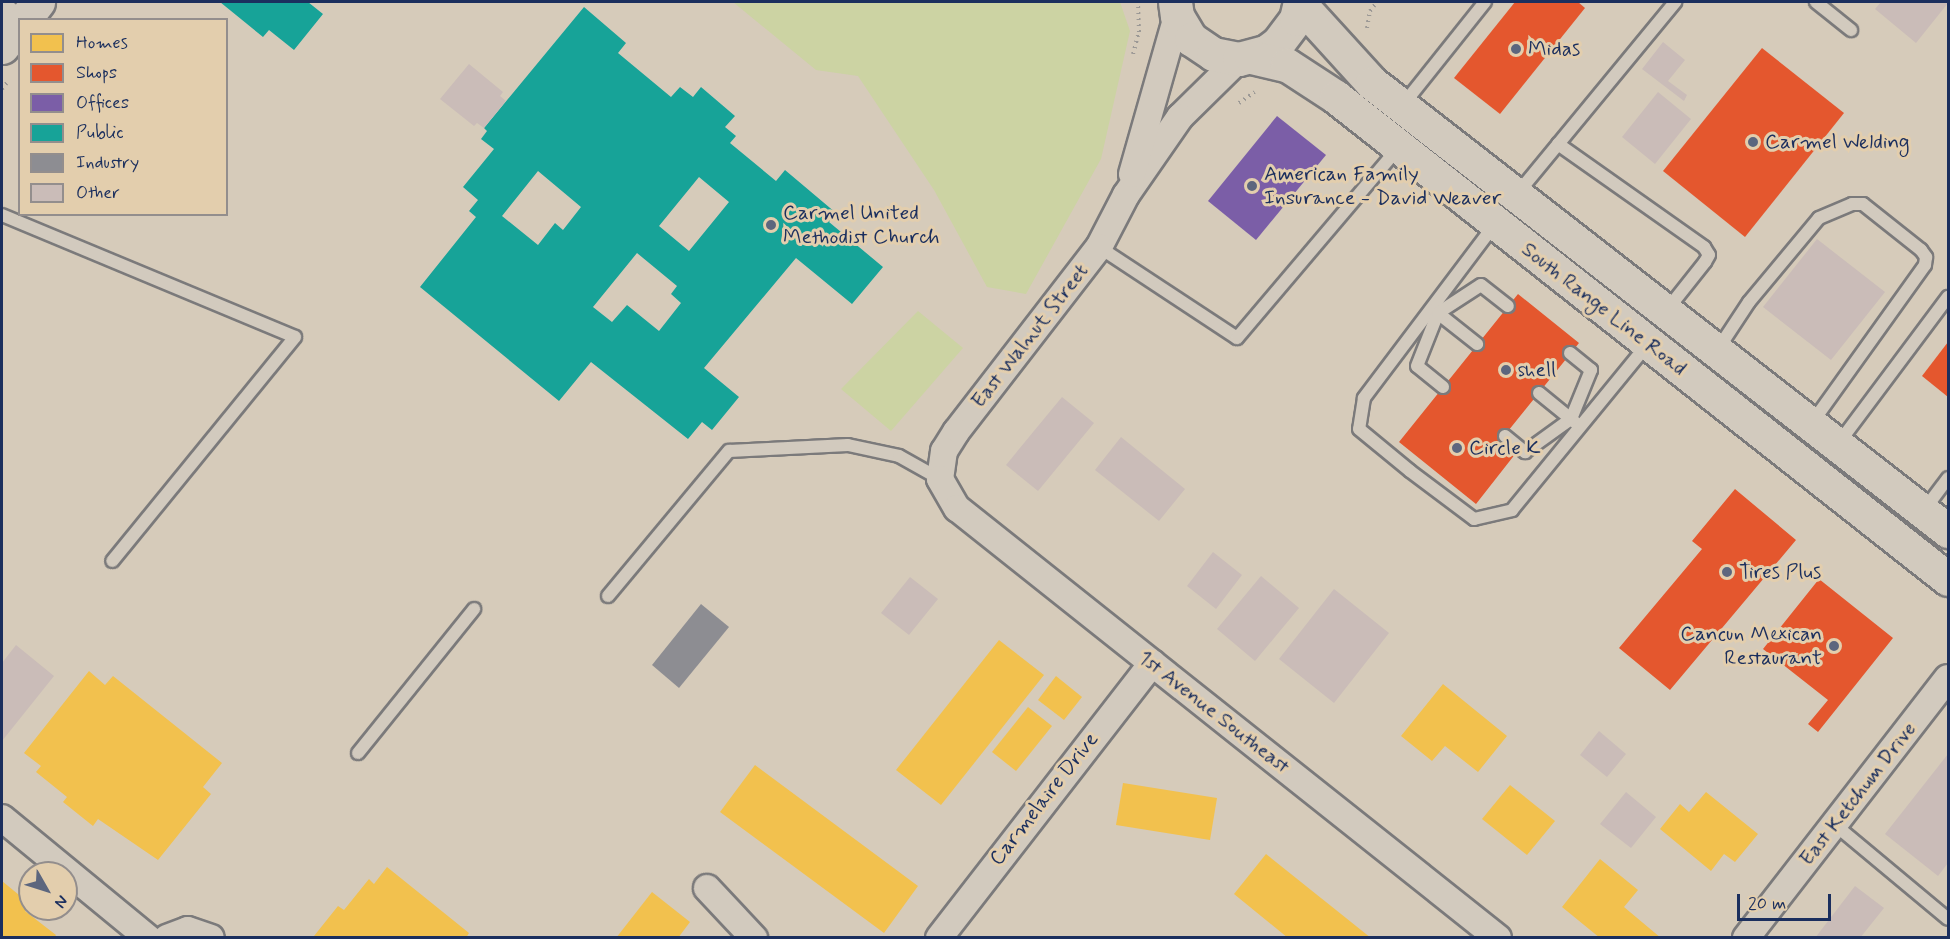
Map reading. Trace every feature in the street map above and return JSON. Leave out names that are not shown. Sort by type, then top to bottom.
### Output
[{"type":"main road","points":[[26,18],[38,2]]},
{"type":"main road","points":[[1245,58],[1266,52],[1289,32],[1300,3]]},
{"type":"main road","name":"South Range Line Road","points":[[1300,3],[1352,66],[1401,107],[1667,310],[1948,531]]},
{"type":"main road","name":"South Range Line Road","points":[[1175,6],[1183,29],[1201,48],[1213,54],[1272,60],[1302,73],[1948,579]]},
{"type":"main road","points":[[2,46],[18,27]]},
{"type":"street","name":"East Walnut Street","points":[[1126,195],[1175,6]]},
{"type":"street","points":[[2,10],[18,23]]},
{"type":"street","name":"East Walnut Street","points":[[940,479],[944,451],[956,432],[1099,247],[1126,195],[1180,117],[1245,58]]},
{"type":"street","name":"1st Avenue Southeast","points":[[940,479],[957,508],[1492,936]]},
{"type":"street","name":"Carmelaire Drive","points":[[939,938],[1152,663]]},
{"type":"street","name":"East Ketchum Drive","points":[[1746,938],[1948,678]]},
{"type":"street","points":[[2,818],[148,938]]},
{"type":"street","points":[[706,888],[754,938]]},
{"type":"street","points":[[166,938],[188,930],[211,938]]},
{"type":"lane","points":[[1401,107],[1485,2]]},
{"type":"lane","points":[[1517,195],[1675,2]]},
{"type":"lane","points":[[1816,2],[1851,30]]},
{"type":"lane","points":[[1558,144],[1704,247],[1709,255],[1705,262],[1667,310]]},
{"type":"lane","points":[[1099,247],[1237,338],[1398,147]]},
{"type":"lane","points":[[1718,350],[1749,302],[1809,226],[1852,204],[1863,204],[1921,250],[1926,257],[1925,266],[1812,423]]},
{"type":"lane","points":[[2,215],[295,337],[111,561]]},
{"type":"lane","points":[[1495,224],[1434,310],[1365,398],[1359,429],[1474,519],[1512,510],[1576,423],[1648,344]]},
{"type":"lane","points":[[1443,387],[1417,366],[1434,310],[1481,285],[1508,306]]},
{"type":"lane","points":[[1838,444],[1948,297]]},
{"type":"lane","points":[[1434,310],[1478,344]]},
{"type":"lane","points":[[1504,436],[1525,452],[1576,423],[1591,370],[1570,353]]},
{"type":"lane","points":[[1539,393],[1576,423]]},
{"type":"lane","points":[[608,596],[729,451],[848,445],[899,456],[940,479]]},
{"type":"lane","points":[[1923,511],[1948,478]]},
{"type":"lane","points":[[358,753],[474,609]]},
{"type":"lane","points":[[1834,824],[1948,919]]},
{"type":"path","points":[[1131,63],[1139,32],[1138,2]]},
{"type":"green space","points":[[733,2],[1120,2],[1130,31],[1101,159],[1026,294],[987,287],[934,190],[858,76],[816,70]]},
{"type":"green space","points":[[918,311],[963,348],[891,431],[841,389]]},
{"type":"building: Homes","points":[[999,640],[1044,675],[941,805],[896,770]]},
{"type":"building: Homes","points":[[89,671],[105,685],[113,676],[222,763],[203,787],[211,794],[158,860],[98,819],[93,826],[63,802],[67,797],[36,772],[41,766],[24,753]]},
{"type":"building: Homes","points":[[1056,676],[1082,697],[1064,720],[1038,700]]},
{"type":"building: Homes","points":[[1443,684],[1507,736],[1478,772],[1445,746],[1432,761],[1401,736]]},
{"type":"building: Homes","points":[[1028,707],[1052,726],[1016,771],[992,752]]},
{"type":"building: Homes","points":[[755,765],[918,886],[884,933],[720,812]]},
{"type":"building: Homes","points":[[1123,783],[1217,798],[1210,840],[1116,825]]},
{"type":"building: Homes","points":[[1510,785],[1555,821],[1527,855],[1482,819]]},
{"type":"building: Homes","points":[[1706,792],[1758,834],[1735,862],[1724,854],[1711,871],[1660,829],[1680,804],[1689,812]]},
{"type":"building: Homes","points":[[1266,854],[1371,938],[1288,938],[1234,894]]},
{"type":"building: Homes","points":[[1600,859],[1638,890],[1624,907],[1661,938],[1600,938],[1562,907]]},
{"type":"building: Homes","points":[[387,867],[469,933],[466,938],[314,936],[338,906],[344,910],[369,879],[374,884]]},
{"type":"building: Homes","points":[[2,881],[18,894],[18,921],[38,921],[56,935],[54,938],[2,938]]},
{"type":"building: Homes","points":[[652,892],[690,922],[678,938],[616,938]]},
{"type":"building: Shops","points":[[1515,2],[1578,2],[1585,8],[1500,114],[1454,78]]},
{"type":"building: Shops","name":"Carmel Welding","points":[[1762,48],[1844,113],[1745,237],[1663,171]]},
{"type":"building: Shops","name":"shell","points":[[1518,294],[1579,343],[1500,441],[1516,453],[1476,504],[1399,442]]},
{"type":"building: Shops","points":[[1948,342],[1948,397],[1922,376]]},
{"type":"building: Shops","points":[[1735,489],[1796,540],[1670,690],[1619,648],[1702,549],[1692,541]]},
{"type":"building: Shops","points":[[1819,579],[1893,638],[1818,732],[1808,724],[1828,700],[1763,649]]},
{"type":"building: Offices","points":[[1277,116],[1326,155],[1256,240],[1208,201]]},
{"type":"building: Public","points":[[220,2],[308,2],[323,14],[294,50],[269,30],[263,37]]},
{"type":"building: Public","name":"Carmel United Methodist Church","points":[[584,7],[626,43],[618,53],[671,97],[680,87],[693,97],[701,87],[735,116],[725,127],[736,136],[730,143],[776,181],[785,170],[836,213],[829,222],[883,267],[852,304],[796,258],[704,368],[739,397],[712,430],[702,422],[688,439],[591,362],[559,401],[420,287],[476,217],[469,211],[478,200],[463,187],[494,149],[481,139],[487,131],[484,128]],"holes":[[[538,171],[581,207],[563,230],[555,223],[538,245],[502,216]],[[699,177],[729,202],[689,251],[659,226]],[[637,253],[677,286],[671,294],[681,303],[659,331],[627,305],[612,322],[593,307]]]},
{"type":"building: Industry","points":[[701,604],[729,627],[679,688],[652,665]]},
{"type":"building: Other","points":[[1881,2],[1948,3],[1916,43],[1875,9]]},
{"type":"building: Other","points":[[1663,42],[1685,60],[1668,81],[1687,95],[1684,101],[1642,69]]},
{"type":"building: Other","points":[[469,64],[503,92],[500,96],[506,101],[484,128],[477,123],[474,126],[440,99]]},
{"type":"building: Other","points":[[1658,92],[1691,119],[1655,164],[1622,137]]},
{"type":"building: Other","points":[[1817,239],[1885,292],[1831,360],[1763,307]]},
{"type":"building: Other","points":[[1062,397],[1094,423],[1038,491],[1006,465]]},
{"type":"building: Other","points":[[1121,437],[1185,489],[1159,521],[1095,470]]},
{"type":"building: Other","points":[[1213,552],[1242,575],[1216,609],[1187,586]]},
{"type":"building: Other","points":[[1261,576],[1299,608],[1255,661],[1217,629]]},
{"type":"building: Other","points":[[910,577],[938,599],[909,635],[881,613]]},
{"type":"building: Other","points":[[1334,589],[1389,633],[1334,703],[1279,659]]},
{"type":"building: Other","points":[[16,645],[54,676],[2,741],[2,663]]},
{"type":"building: Other","points":[[1599,731],[1626,754],[1607,777],[1580,755]]},
{"type":"building: Other","points":[[1948,754],[1948,863],[1938,876],[1885,834]]},
{"type":"building: Other","points":[[1626,792],[1656,817],[1631,848],[1600,824]]},
{"type":"building: Other","points":[[1855,886],[1884,908],[1860,938],[1815,938]]},
{"type":"place","name":"Midas","points":[[1516,49]]},
{"type":"place","name":"Carmel Welding","points":[[1753,142]]},
{"type":"place","name":"American Family Insurance - David Weaver","points":[[1252,186]]},
{"type":"place","name":"Carmel United Methodist Church","points":[[771,225]]},
{"type":"place","name":"shell","points":[[1506,370]]},
{"type":"place","name":"Circle K","points":[[1457,448]]},
{"type":"place","name":"Tires Plus","points":[[1727,572]]},
{"type":"place","name":"Cancun Mexican Restaurant","points":[[1834,646]]}]
